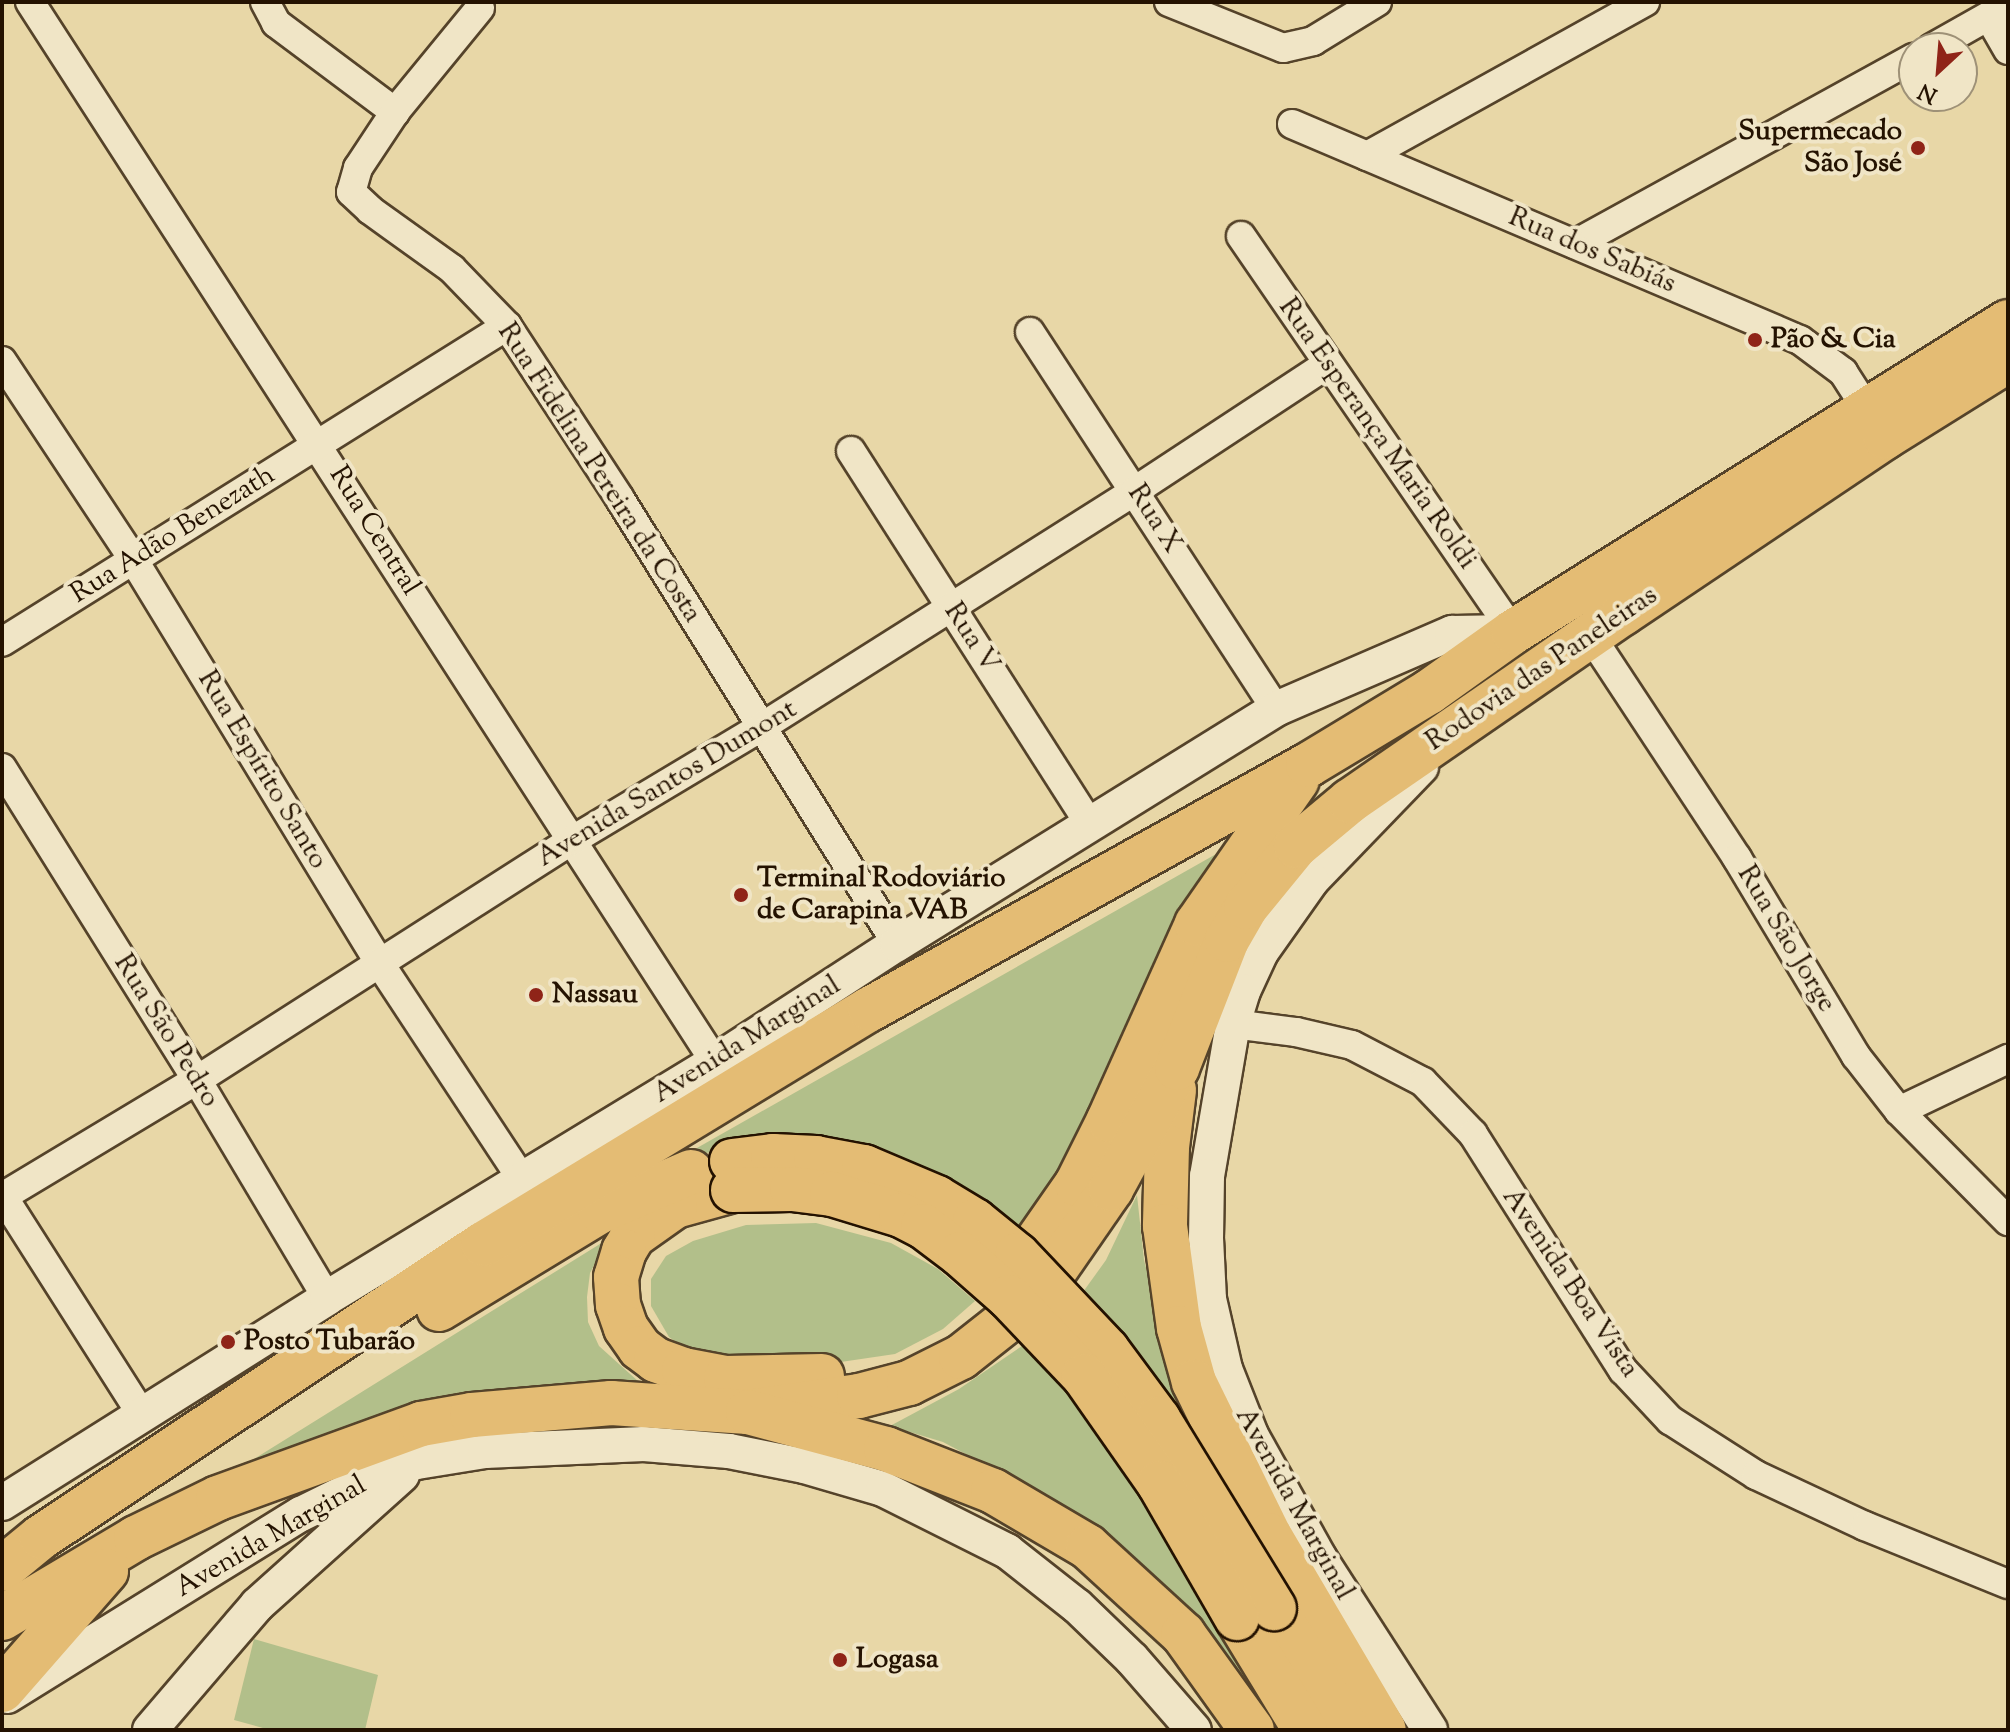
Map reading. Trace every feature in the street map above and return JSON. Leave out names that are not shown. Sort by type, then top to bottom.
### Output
[{"type":"main road","name":"Rodovia das Paneleiras","points":[[1177,1068],[1227,940],[1246,907],[1296,846],[1350,801],[1590,635],[2008,322]]},
{"type":"main road","name":"Rodovia das Paneleiras","points":[[2,1569],[41,1537],[483,1244],[870,1009],[1308,765],[1429,692],[1513,632],[1894,406],[2008,360]]},
{"type":"main road","points":[[732,1176],[675,1206],[633,1236],[624,1251],[616,1277],[618,1305],[626,1328],[640,1348],[656,1360],[726,1378],[775,1379],[838,1374],[914,1353],[956,1329],[1003,1286],[1045,1235],[1109,1120],[1197,924],[1246,849],[1308,765]]},
{"type":"main road","points":[[748,1412],[859,1396],[909,1383],[961,1357],[990,1335],[1048,1280],[1080,1238],[1111,1189],[1177,1068]]},
{"type":"main road","points":[[1177,1068],[1167,1147],[1165,1226],[1179,1328],[1194,1382],[1269,1535],[1384,1730]]},
{"type":"main road","points":[[2,1584],[534,1249],[642,1191],[675,1177],[732,1176],[858,1201],[923,1226],[1009,1297],[1084,1376],[1255,1613],[1348,1730]]},
{"type":"main road","points":[[2,1618],[136,1538],[218,1498],[290,1468],[421,1424],[472,1415],[611,1403],[748,1412],[886,1449],[993,1491],[1088,1547],[1183,1634],[1252,1730]]},
{"type":"main road","points":[[2,1690],[136,1538]]},
{"type":"main road","points":[[1157,1609],[1218,1730]]},
{"type":"main road","points":[[1255,1613],[1305,1730]]},
{"type":"street","name":"Rua Central","points":[[30,2],[319,444],[715,1062]]},
{"type":"street","points":[[1169,2],[1283,48],[1313,41],[1377,2]]},
{"type":"street","points":[[1367,156],[1645,2]]},
{"type":"street","points":[[264,3],[276,23],[395,112]]},
{"type":"street","name":"Rua Fidelina Pereira da Costa","points":[[480,8],[395,112],[358,168],[351,192],[370,210],[452,269],[507,326],[612,486],[897,944]]},
{"type":"street","points":[[1961,32],[1999,11],[2008,50]]},
{"type":"street","points":[[1575,244],[1898,67]]},
{"type":"street","name":"Rua dos Sabiás","points":[[1292,124],[1816,349],[1851,381],[1894,406]]},
{"type":"street","name":"Rua Esperança Maria Roldi","points":[[1241,236],[1513,632]]},
{"type":"street","name":"Rua Adão Benezath","points":[[2,642],[507,326]]},
{"type":"street","name":"Rua X","points":[[1030,332],[1136,490],[1276,709]]},
{"type":"street","name":"Rua Espírito Santo","points":[[2,361],[133,559],[380,964],[522,1179]]},
{"type":"street","name":"Avenida Santos Dumont","points":[[2,1196],[197,1080],[571,841],[760,728],[1136,490],[1328,364]]},
{"type":"street","name":"Rua V","points":[[851,451],[1090,824]]},
{"type":"street","name":"Avenida Marginal","points":[[2,1503],[327,1298],[715,1062],[897,944],[1276,709],[1452,633],[1513,632]]},
{"type":"street","name":"Rua São Jorge","points":[[1590,635],[1737,858],[1856,1056],[1899,1111],[2008,1221]]},
{"type":"street","name":"Avenida Marginal","points":[[1430,1730],[1320,1559],[1251,1435],[1225,1369],[1209,1299],[1207,1176],[1233,1024],[1255,965],[1312,880],[1466,721]]},
{"type":"street","name":"Rua São Pedro","points":[[2,768],[197,1080],[327,1298]]},
{"type":"street","name":"Avenida Boa Vista","points":[[1233,1024],[1296,1032],[1352,1045],[1401,1067],[1423,1082],[1473,1134],[1623,1370],[1670,1420],[1756,1475],[1865,1526],[2008,1584]]},
{"type":"street","points":[[1899,1111],[2008,1059]]},
{"type":"street","points":[[2,1196],[142,1415]]},
{"type":"street","name":"Avenida Marginal","points":[[2,1700],[301,1514],[349,1488],[417,1462],[485,1451],[644,1444],[729,1451],[804,1466],[883,1489],[1007,1551],[1077,1606],[1194,1730]]},
{"type":"street","points":[[150,1730],[257,1605],[417,1462]]},
{"type":"green space","points":[[1255,832],[1031,1238],[993,1206],[953,1186],[739,1145],[674,1161]]},
{"type":"green space","points":[[1137,1195],[1144,1260],[1187,1427],[1130,1340],[1083,1292],[1106,1260]]},
{"type":"green space","points":[[816,1223],[891,1243],[938,1269],[975,1301],[943,1329],[895,1354],[834,1363],[766,1368],[691,1353],[669,1337],[651,1306],[651,1279],[666,1256],[693,1241],[746,1225]]},
{"type":"green space","points":[[608,1239],[590,1273],[588,1322],[599,1346],[639,1382],[678,1392],[343,1430],[249,1462]]},
{"type":"green space","points":[[1022,1346],[1051,1368],[1106,1438],[1283,1730],[1273,1730],[1033,1490],[943,1442],[890,1426],[959,1389]]},
{"type":"green space","points":[[254,1639],[378,1675],[365,1730],[270,1730],[234,1720]]},
{"type":"place","name":"Supermecado São José","points":[[1918,148]]},
{"type":"place","name":"Pão & Cia","points":[[1755,340]]},
{"type":"place","name":"Terminal Rodoviário de Carapina VAB","points":[[741,895]]},
{"type":"place","name":"Nassau","points":[[536,995]]},
{"type":"place","name":"Posto Tubarão","points":[[228,1342]]},
{"type":"place","name":"Logasa","points":[[840,1660]]}]
